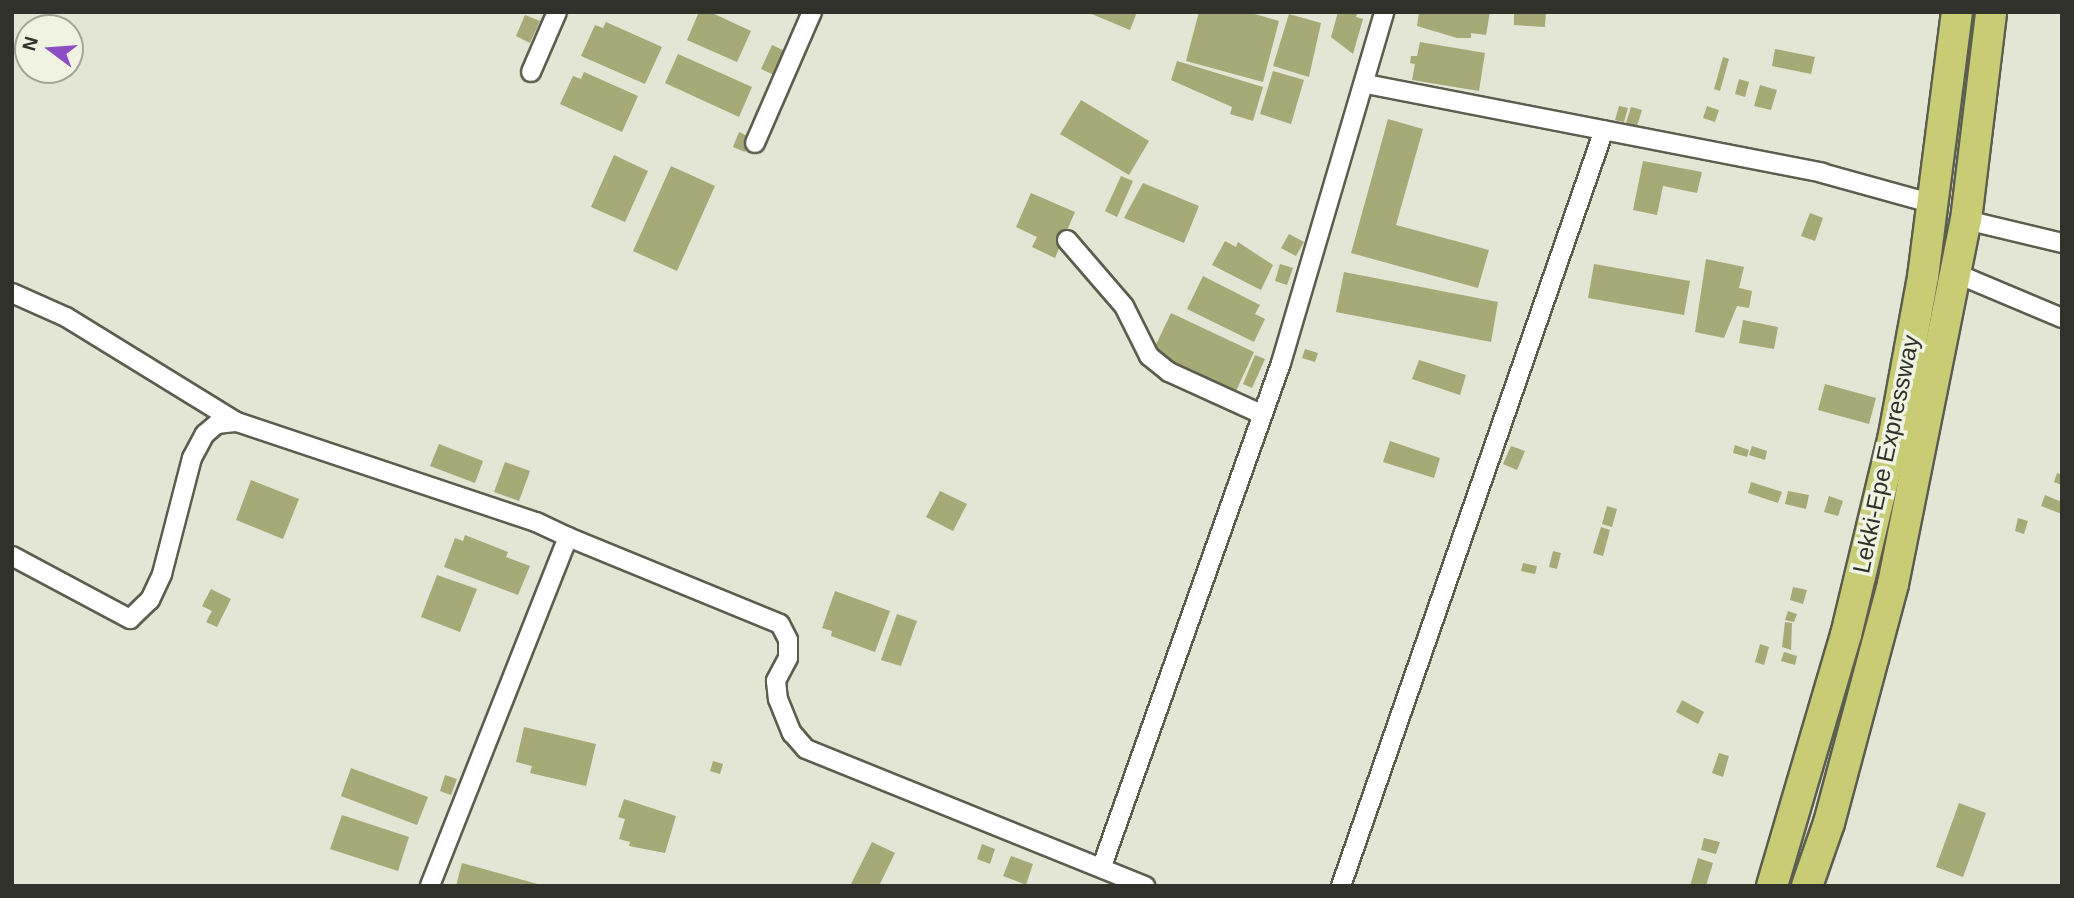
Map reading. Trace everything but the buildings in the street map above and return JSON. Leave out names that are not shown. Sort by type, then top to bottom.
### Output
[{"type":"highway","name":"Lekki-Epe Expressway","points":[[1772,886],[1846,635],[1891,448],[1934,204],[1957,12]]},
{"type":"highway","name":"Lekki-Epe Expressway","points":[[1807,886],[1829,823],[1893,584],[1966,220],[1991,12]]},
{"type":"street","points":[[531,72],[557,12]]},
{"type":"street","points":[[755,143],[812,12]]},
{"type":"street","points":[[1102,866],[1261,414],[1366,84],[1384,12]]},
{"type":"street","points":[[1366,84],[1822,173],[1934,204]]},
{"type":"street","points":[[1341,886],[1604,130]]},
{"type":"street","points":[[1966,220],[2062,243]]},
{"type":"street","points":[[1067,240],[1124,306],[1149,356],[1169,372],[1261,414]]},
{"type":"street","points":[[1955,273],[2062,318]]},
{"type":"street","points":[[12,293],[66,317],[237,422],[536,522],[780,624],[788,640],[788,658],[776,681],[778,699],[792,733],[806,749],[905,792],[1102,866],[1145,886]]},
{"type":"street","points":[[12,556],[130,619],[150,600],[162,573],[192,458],[205,434],[217,425],[237,422]]},
{"type":"street","points":[[430,886],[568,537]]}]
